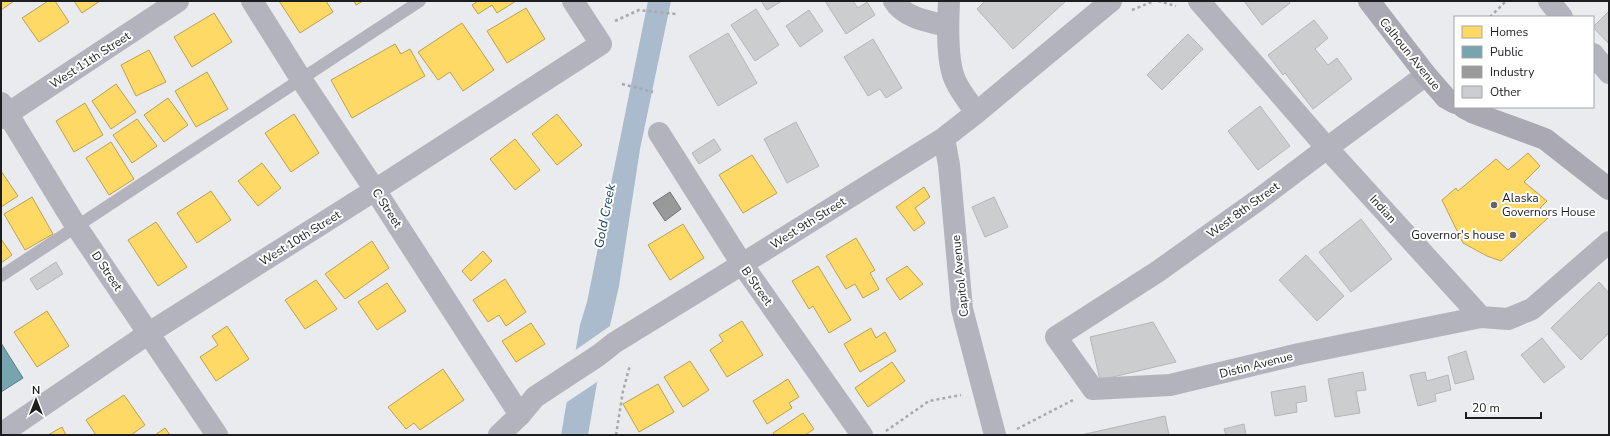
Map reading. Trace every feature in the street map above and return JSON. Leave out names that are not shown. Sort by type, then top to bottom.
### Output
[{"type":"main road","name":"Calhoun Avenue","points":[[1369,1],[1426,75],[1446,98],[1454,102]]},
{"type":"main road","points":[[1465,108],[1474,113],[1545,139],[1609,189]]},
{"type":"street","name":"West 11th Street","points":[[3,112],[178,1]]},
{"type":"street","name":"C Street","points":[[252,1],[301,79],[375,190],[520,415]]},
{"type":"street","name":"West 10th Street","points":[[1,434],[149,334],[601,44],[573,1]]},
{"type":"street","points":[[894,1],[896,5],[924,21],[948,26]]},
{"type":"street","points":[[949,1],[948,26],[951,64],[955,81],[976,114]]},
{"type":"street","name":"West 9th Street","points":[[499,435],[536,397],[599,355],[614,343],[944,138],[976,114],[1111,1]]},
{"type":"street","name":"Indian","points":[[1199,1],[1327,148],[1481,317]]},
{"type":"street","points":[[1549,1],[1561,16]]},
{"type":"street","points":[[1594,55],[1609,73]]},
{"type":"street","name":"West 8th Street","points":[[1093,389],[1056,337],[1157,272],[1258,200],[1426,75]]},
{"type":"street","name":"D Street","points":[[3,112],[76,226],[217,435]]},
{"type":"street","name":"B Street","points":[[659,133],[742,264],[862,435]]},
{"type":"street","name":"Capitol Avenue","points":[[944,138],[949,165],[962,309],[983,390],[1004,433]]},
{"type":"street","points":[[1481,317],[1508,319],[1532,309],[1609,242]]},
{"type":"street","name":"Distin Avenue","points":[[1093,389],[1170,385],[1299,354],[1481,317]]},
{"type":"lane","points":[[1,276],[420,1]]},
{"type":"path","points":[[1491,16],[1506,1]]},
{"type":"path","points":[[609,24],[639,10],[676,14]]},
{"type":"path","points":[[622,84],[653,92]]},
{"type":"path","points":[[616,435],[623,391],[630,365]]},
{"type":"path","points":[[1004,433],[1093,389]]},
{"type":"path","points":[[880,435],[929,401],[983,390]]},
{"type":"water","name":"Gold Creek","points":[[648,1],[671,1],[640,149],[619,286],[597,383],[588,435],[561,435],[580,325],[587,302]]},
{"type":"pier","points":[[613,324],[600,380],[564,404],[574,351]]},
{"type":"building: Homes","points":[[1,1],[14,1],[1,10]]},
{"type":"building: Homes","points":[[48,1],[55,1],[69,22],[39,42],[22,18]]},
{"type":"building: Homes","points":[[74,1],[100,1],[82,13]]},
{"type":"building: Homes","points":[[279,1],[326,1],[333,12],[300,33]]},
{"type":"building: Homes","points":[[354,1],[363,1],[356,5]]},
{"type":"building: Homes","points":[[478,1],[516,1],[497,13],[492,5],[478,14],[472,5]]},
{"type":"building: Homes","points":[[526,8],[545,39],[507,63],[487,31]]},
{"type":"building: Homes","points":[[214,13],[232,42],[192,67],[174,37]]},
{"type":"building: Homes","points":[[462,23],[494,70],[463,91],[450,72],[438,80],[418,52]]},
{"type":"building: Homes","points":[[395,44],[401,54],[410,49],[425,76],[352,118],[331,80]]},
{"type":"building: Homes","points":[[149,50],[166,82],[136,96],[121,65]]},
{"type":"building: Homes","points":[[207,72],[228,109],[196,127],[175,91]]},
{"type":"building: Homes","points":[[116,84],[136,112],[111,129],[92,101]]},
{"type":"building: Homes","points":[[168,98],[188,125],[164,142],[144,115]]},
{"type":"building: Homes","points":[[85,103],[103,135],[74,152],[56,121]]},
{"type":"building: Homes","points":[[294,114],[319,153],[291,172],[265,133]]},
{"type":"building: Homes","points":[[557,114],[582,145],[557,165],[532,134]]},
{"type":"building: Homes","points":[[137,119],[157,146],[132,163],[113,135]]},
{"type":"building: Homes","points":[[515,139],[540,170],[515,190],[490,159]]},
{"type":"building: Homes","points":[[111,142],[134,179],[109,195],[86,158]]},
{"type":"building: Homes","name":"Alaska Governors House","points":[[1528,153],[1540,166],[1524,182],[1547,201],[1540,208],[1549,217],[1501,261],[1487,256],[1463,243],[1442,200],[1456,188],[1458,191],[1496,159],[1508,170]]},
{"type":"building: Homes","points":[[752,155],[777,193],[743,213],[719,175]]},
{"type":"building: Homes","points":[[262,163],[281,188],[258,206],[238,181]]},
{"type":"building: Homes","points":[[1,171],[18,196],[1,207]]},
{"type":"building: Homes","points":[[924,187],[930,197],[915,208],[925,223],[914,231],[896,207]]},
{"type":"building: Homes","points":[[211,191],[231,220],[197,243],[177,213]]},
{"type":"building: Homes","points":[[32,197],[53,234],[25,250],[4,214]]},
{"type":"building: Homes","points":[[156,222],[187,267],[158,286],[128,240]]},
{"type":"building: Homes","points":[[683,224],[704,258],[670,280],[648,245]]},
{"type":"building: Homes","points":[[856,238],[875,270],[870,273],[879,289],[863,298],[855,284],[846,289],[826,256]]},
{"type":"building: Homes","points":[[1,239],[12,255],[1,263]]},
{"type":"building: Homes","points":[[372,241],[389,268],[345,299],[325,274]]},
{"type":"building: Homes","points":[[483,251],[492,261],[471,281],[462,271]]},
{"type":"building: Homes","points":[[818,266],[851,320],[829,333],[813,306],[809,309],[792,281]]},
{"type":"building: Homes","points":[[907,266],[923,284],[900,300],[886,279]]},
{"type":"building: Homes","points":[[505,279],[526,312],[506,326],[499,315],[488,322],[473,300]]},
{"type":"building: Homes","points":[[316,280],[337,309],[305,329],[285,300]]},
{"type":"building: Homes","points":[[387,283],[406,311],[377,330],[358,302]]},
{"type":"building: Homes","points":[[47,311],[69,346],[37,367],[14,332]]},
{"type":"building: Homes","points":[[742,321],[763,355],[727,377],[710,350],[723,341],[719,335]]},
{"type":"building: Homes","points":[[531,323],[545,344],[516,362],[502,341]]},
{"type":"building: Homes","points":[[227,326],[249,359],[216,381],[200,357],[218,345],[212,336]]},
{"type":"building: Homes","points":[[871,328],[876,338],[885,332],[896,351],[860,372],[844,344]]},
{"type":"building: Homes","points":[[690,361],[709,390],[683,407],[664,377]]},
{"type":"building: Homes","points":[[892,362],[905,381],[868,407],[855,388]]},
{"type":"building: Homes","points":[[443,369],[464,400],[420,430],[414,423],[406,429],[388,407]]},
{"type":"building: Homes","points":[[788,379],[799,397],[789,403],[792,408],[767,424],[753,401]]},
{"type":"building: Homes","points":[[658,384],[674,412],[639,432],[623,404]]},
{"type":"building: Homes","points":[[124,395],[145,425],[131,435],[96,435],[86,420]]},
{"type":"building: Homes","points":[[803,413],[814,429],[805,435],[774,435],[773,433]]},
{"type":"building: Homes","points":[[62,427],[66,435],[48,435]]},
{"type":"building: Homes","points":[[165,428],[170,435],[155,435]]},
{"type":"building: Public","points":[[1,343],[23,378],[1,392]]},
{"type":"building: Industry","points":[[670,192],[681,209],[665,221],[653,203]]},
{"type":"building: Other","points":[[761,1],[782,1],[767,10]]},
{"type":"building: Other","points":[[825,1],[853,1],[858,8],[867,2],[875,15],[846,34]]},
{"type":"building: Other","points":[[985,1],[1066,1],[1013,49],[977,9]]},
{"type":"building: Other","points":[[1244,1],[1288,1],[1290,3],[1262,25]]},
{"type":"building: Other","points":[[756,9],[779,45],[755,61],[731,25]]},
{"type":"building: Other","points":[[809,10],[823,31],[800,47],[786,26]]},
{"type":"building: Other","points":[[1609,11],[1609,44],[1594,28],[1594,26]]},
{"type":"building: Other","points":[[1314,20],[1328,38],[1315,49],[1328,65],[1337,58],[1352,79],[1313,109],[1285,73],[1283,75],[1268,55]]},
{"type":"building: Other","points":[[728,33],[757,83],[718,106],[689,56]]},
{"type":"building: Other","points":[[1188,34],[1203,49],[1162,90],[1147,75]]},
{"type":"building: Other","points":[[873,39],[902,88],[886,98],[880,89],[868,96],[844,57]]},
{"type":"building: Other","points":[[1260,106],[1290,146],[1258,170],[1228,131]]},
{"type":"building: Other","points":[[796,122],[819,166],[787,183],[764,139]]},
{"type":"building: Other","points":[[714,139],[721,150],[699,164],[692,153]]},
{"type":"building: Other","points":[[994,197],[1008,227],[985,237],[972,207]]},
{"type":"building: Other","points":[[1361,219],[1392,259],[1351,292],[1319,252]]},
{"type":"building: Other","points":[[1306,255],[1344,296],[1317,321],[1279,280]]},
{"type":"building: Other","points":[[56,262],[63,274],[37,290],[30,279]]},
{"type":"building: Other","points":[[1599,282],[1609,293],[1609,333],[1581,360],[1551,328]]},
{"type":"building: Other","points":[[1153,322],[1176,362],[1100,380],[1090,337]]},
{"type":"building: Other","points":[[1542,338],[1565,367],[1544,383],[1521,355]]},
{"type":"building: Other","points":[[1466,351],[1474,379],[1455,384],[1448,357]]},
{"type":"building: Other","points":[[1363,372],[1366,390],[1356,391],[1360,413],[1335,417],[1328,379]]},
{"type":"building: Other","points":[[1425,372],[1427,381],[1448,375],[1451,390],[1435,394],[1436,401],[1418,406],[1410,375]]},
{"type":"building: Other","points":[[1305,386],[1307,401],[1296,403],[1297,412],[1275,416],[1271,392]]},
{"type":"building: Other","points":[[1165,416],[1169,435],[1081,435]]},
{"type":"building: Other","points":[[1244,424],[1246,435],[1226,435],[1224,429]]},
{"type":"place","name":"Alaska Governors House","points":[[1494,205]]},
{"type":"place","name":"Governor's house","points":[[1513,235]]}]
